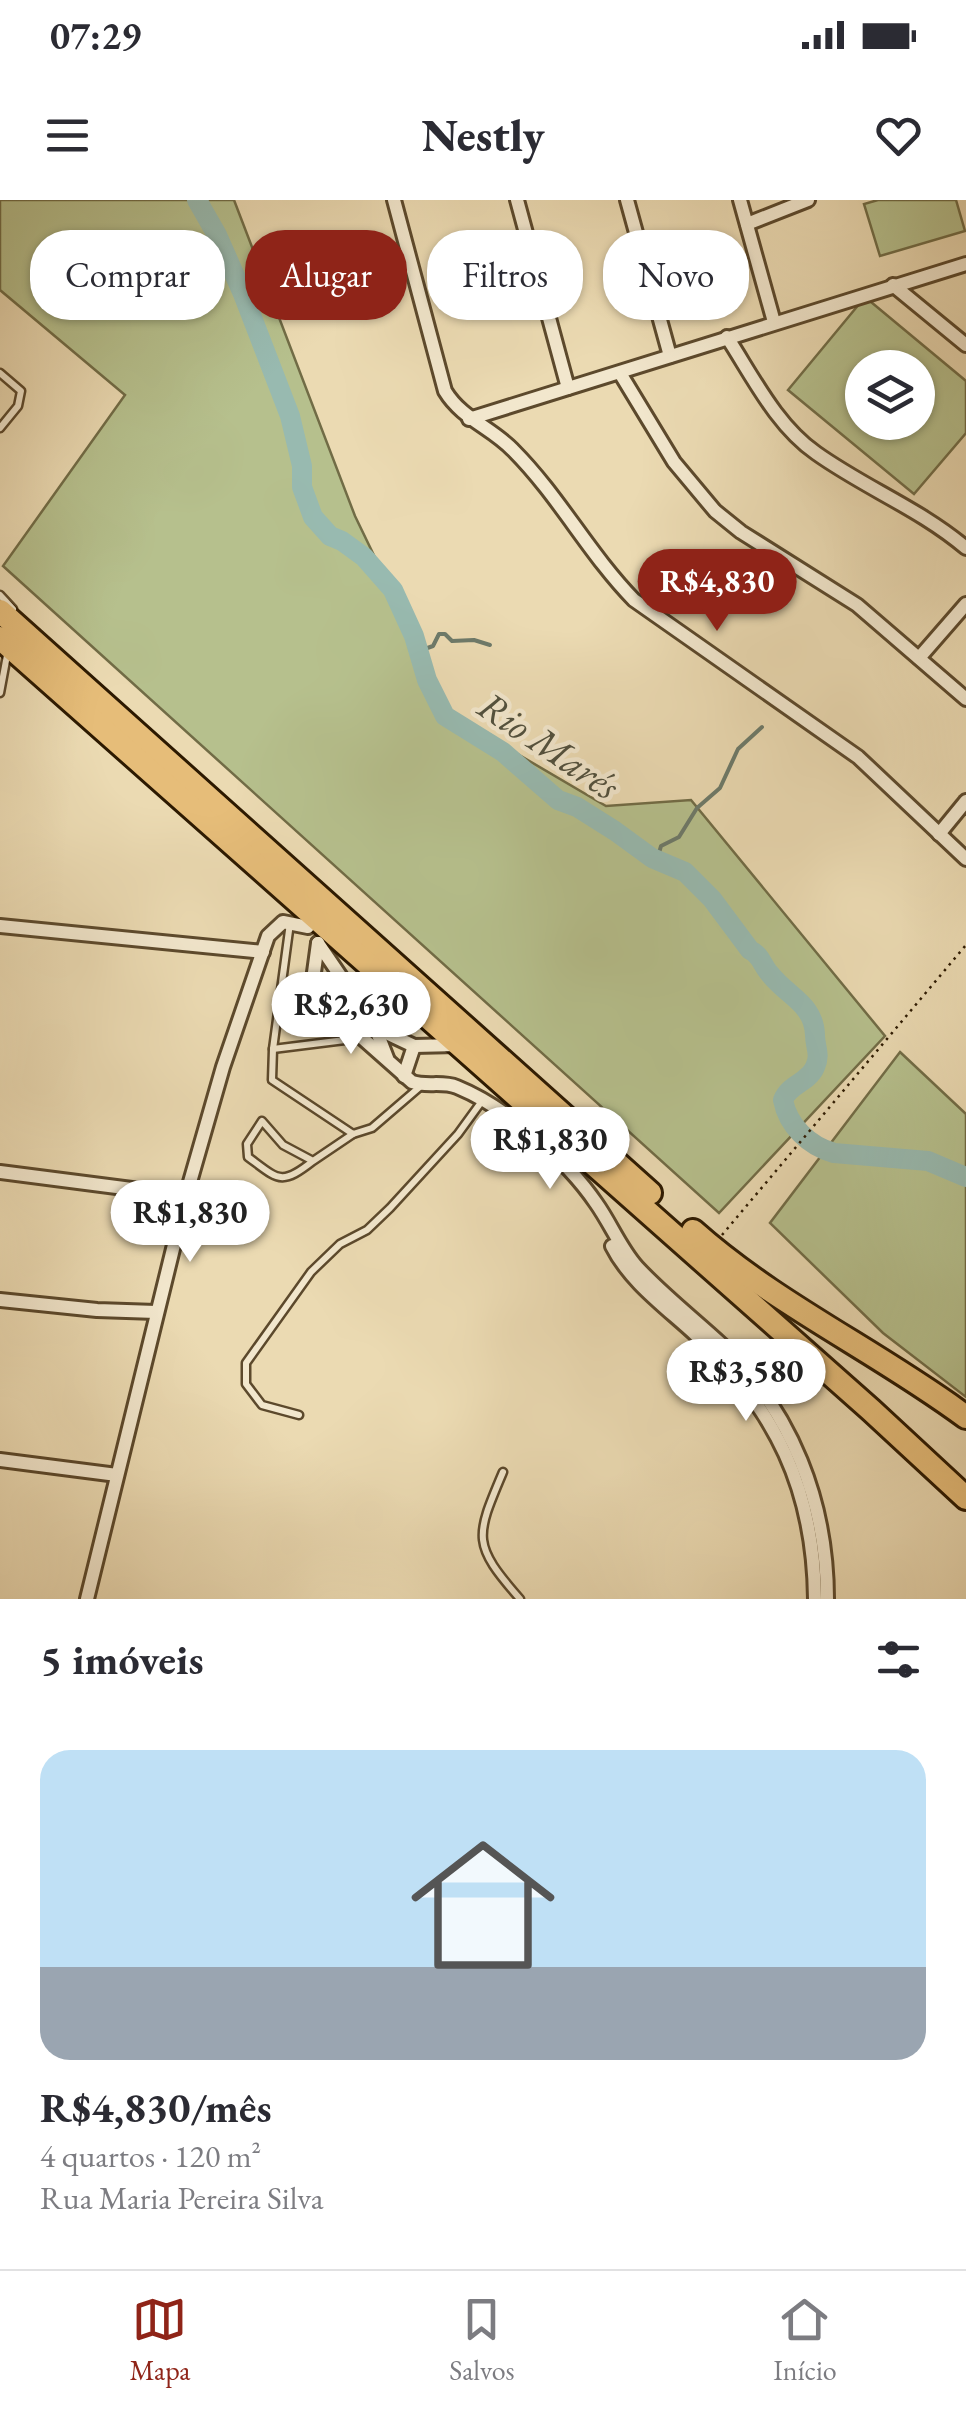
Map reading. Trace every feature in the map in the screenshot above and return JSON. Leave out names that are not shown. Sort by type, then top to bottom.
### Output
[{"type":"highway","points":[[0,611],[711,1248],[779,1298],[966,1417]]},
{"type":"highway","points":[[4,641],[966,1498]]},
{"type":"street","points":[[394,200],[445,391],[460,413],[511,448],[539,478],[603,568],[634,600],[858,756],[966,858]]},
{"type":"street","points":[[517,200],[568,388]]},
{"type":"street","points":[[627,200],[670,356]]},
{"type":"street","points":[[740,200],[774,322]]},
{"type":"street","points":[[746,224],[808,200]]},
{"type":"street","points":[[470,419],[966,264]]},
{"type":"street","points":[[894,285],[966,346]]},
{"type":"street","points":[[727,338],[780,419],[798,438],[816,453],[963,540]]},
{"type":"street","points":[[620,373],[674,462],[715,511],[857,606],[966,699]]},
{"type":"street","points":[[919,658],[966,604]]},
{"type":"street","points":[[939,834],[966,801]]},
{"type":"street","points":[[288,893],[375,1028],[388,1060]]},
{"type":"street","points":[[87,1599],[156,1312],[223,1067],[272,930],[290,922],[308,926]]},
{"type":"street","points":[[0,926],[262,952]]},
{"type":"street","points":[[318,943],[312,988],[325,1005],[404,1076],[422,1085],[452,1085],[490,1102],[528,1133],[586,1188],[626,1254],[725,1348],[774,1409],[803,1463],[816,1500],[825,1552],[827,1599]]},
{"type":"street","points":[[375,1028],[414,1046],[459,1045]]},
{"type":"street","points":[[404,1076],[414,1046]]},
{"type":"street","points":[[483,1100],[578,1189],[596,1213],[624,1266],[711,1348],[760,1408],[787,1456],[804,1498],[812,1534],[815,1599]]},
{"type":"street","points":[[0,1172],[186,1196]]},
{"type":"street","points":[[0,1300],[156,1312]]},
{"type":"street","points":[[0,1460],[118,1475]]},
{"type":"lane","points":[[0,373],[21,391],[18,406],[0,428]]},
{"type":"lane","points":[[0,594],[77,680]]},
{"type":"lane","points":[[0,693],[4,641]]},
{"type":"lane","points":[[290,922],[272,1080],[353,1134]]},
{"type":"lane","points":[[273,1049],[362,1038]]},
{"type":"lane","points":[[313,1162],[284,1145],[262,1120],[247,1144],[248,1157],[276,1177],[292,1177],[353,1134],[372,1128],[422,1085]]},
{"type":"lane","points":[[300,1415],[262,1404],[246,1384],[246,1363],[311,1272],[340,1244],[367,1230],[390,1208],[458,1134],[483,1100]]},
{"type":"lane","points":[[504,1472],[485,1518],[482,1548],[520,1599]]},
{"type":"path","points":[[711,1248],[966,946]]},
{"type":"green space","points":[[0,200],[234,200],[245,230],[245,320],[280,320],[355,516],[451,715],[606,806],[691,800],[885,1036],[719,1213],[3,566],[125,395],[36,320],[225,320],[225,230],[30,230],[30,315],[0,290]]},
{"type":"green space","points":[[878,200],[956,200],[965,231],[880,256],[864,204]]},
{"type":"green space","points":[[865,297],[929,350],[845,350],[845,437],[788,390]]},
{"type":"green space","points":[[935,355],[966,381],[966,433],[914,494],[849,440],[935,440]]},
{"type":"green space","points":[[900,1052],[966,1114],[966,1397],[883,1333],[770,1223]]},
{"type":"waterway","name":"Rio Marés","points":[[197,200],[243,294],[290,416],[302,466],[302,487],[313,517],[330,536],[364,557],[393,590],[445,716],[503,752],[558,800],[577,807],[652,858],[685,872],[712,899],[814,1024],[817,1062],[808,1077],[783,1100],[790,1118],[808,1140],[834,1153],[928,1161],[966,1177]]},
{"type":"waterway","points":[[419,651],[433,646],[439,634],[452,641],[474,640],[490,645]]},
{"type":"waterway","points":[[657,860],[661,846],[679,837],[697,808],[720,788],[738,749],[762,727]]}]
